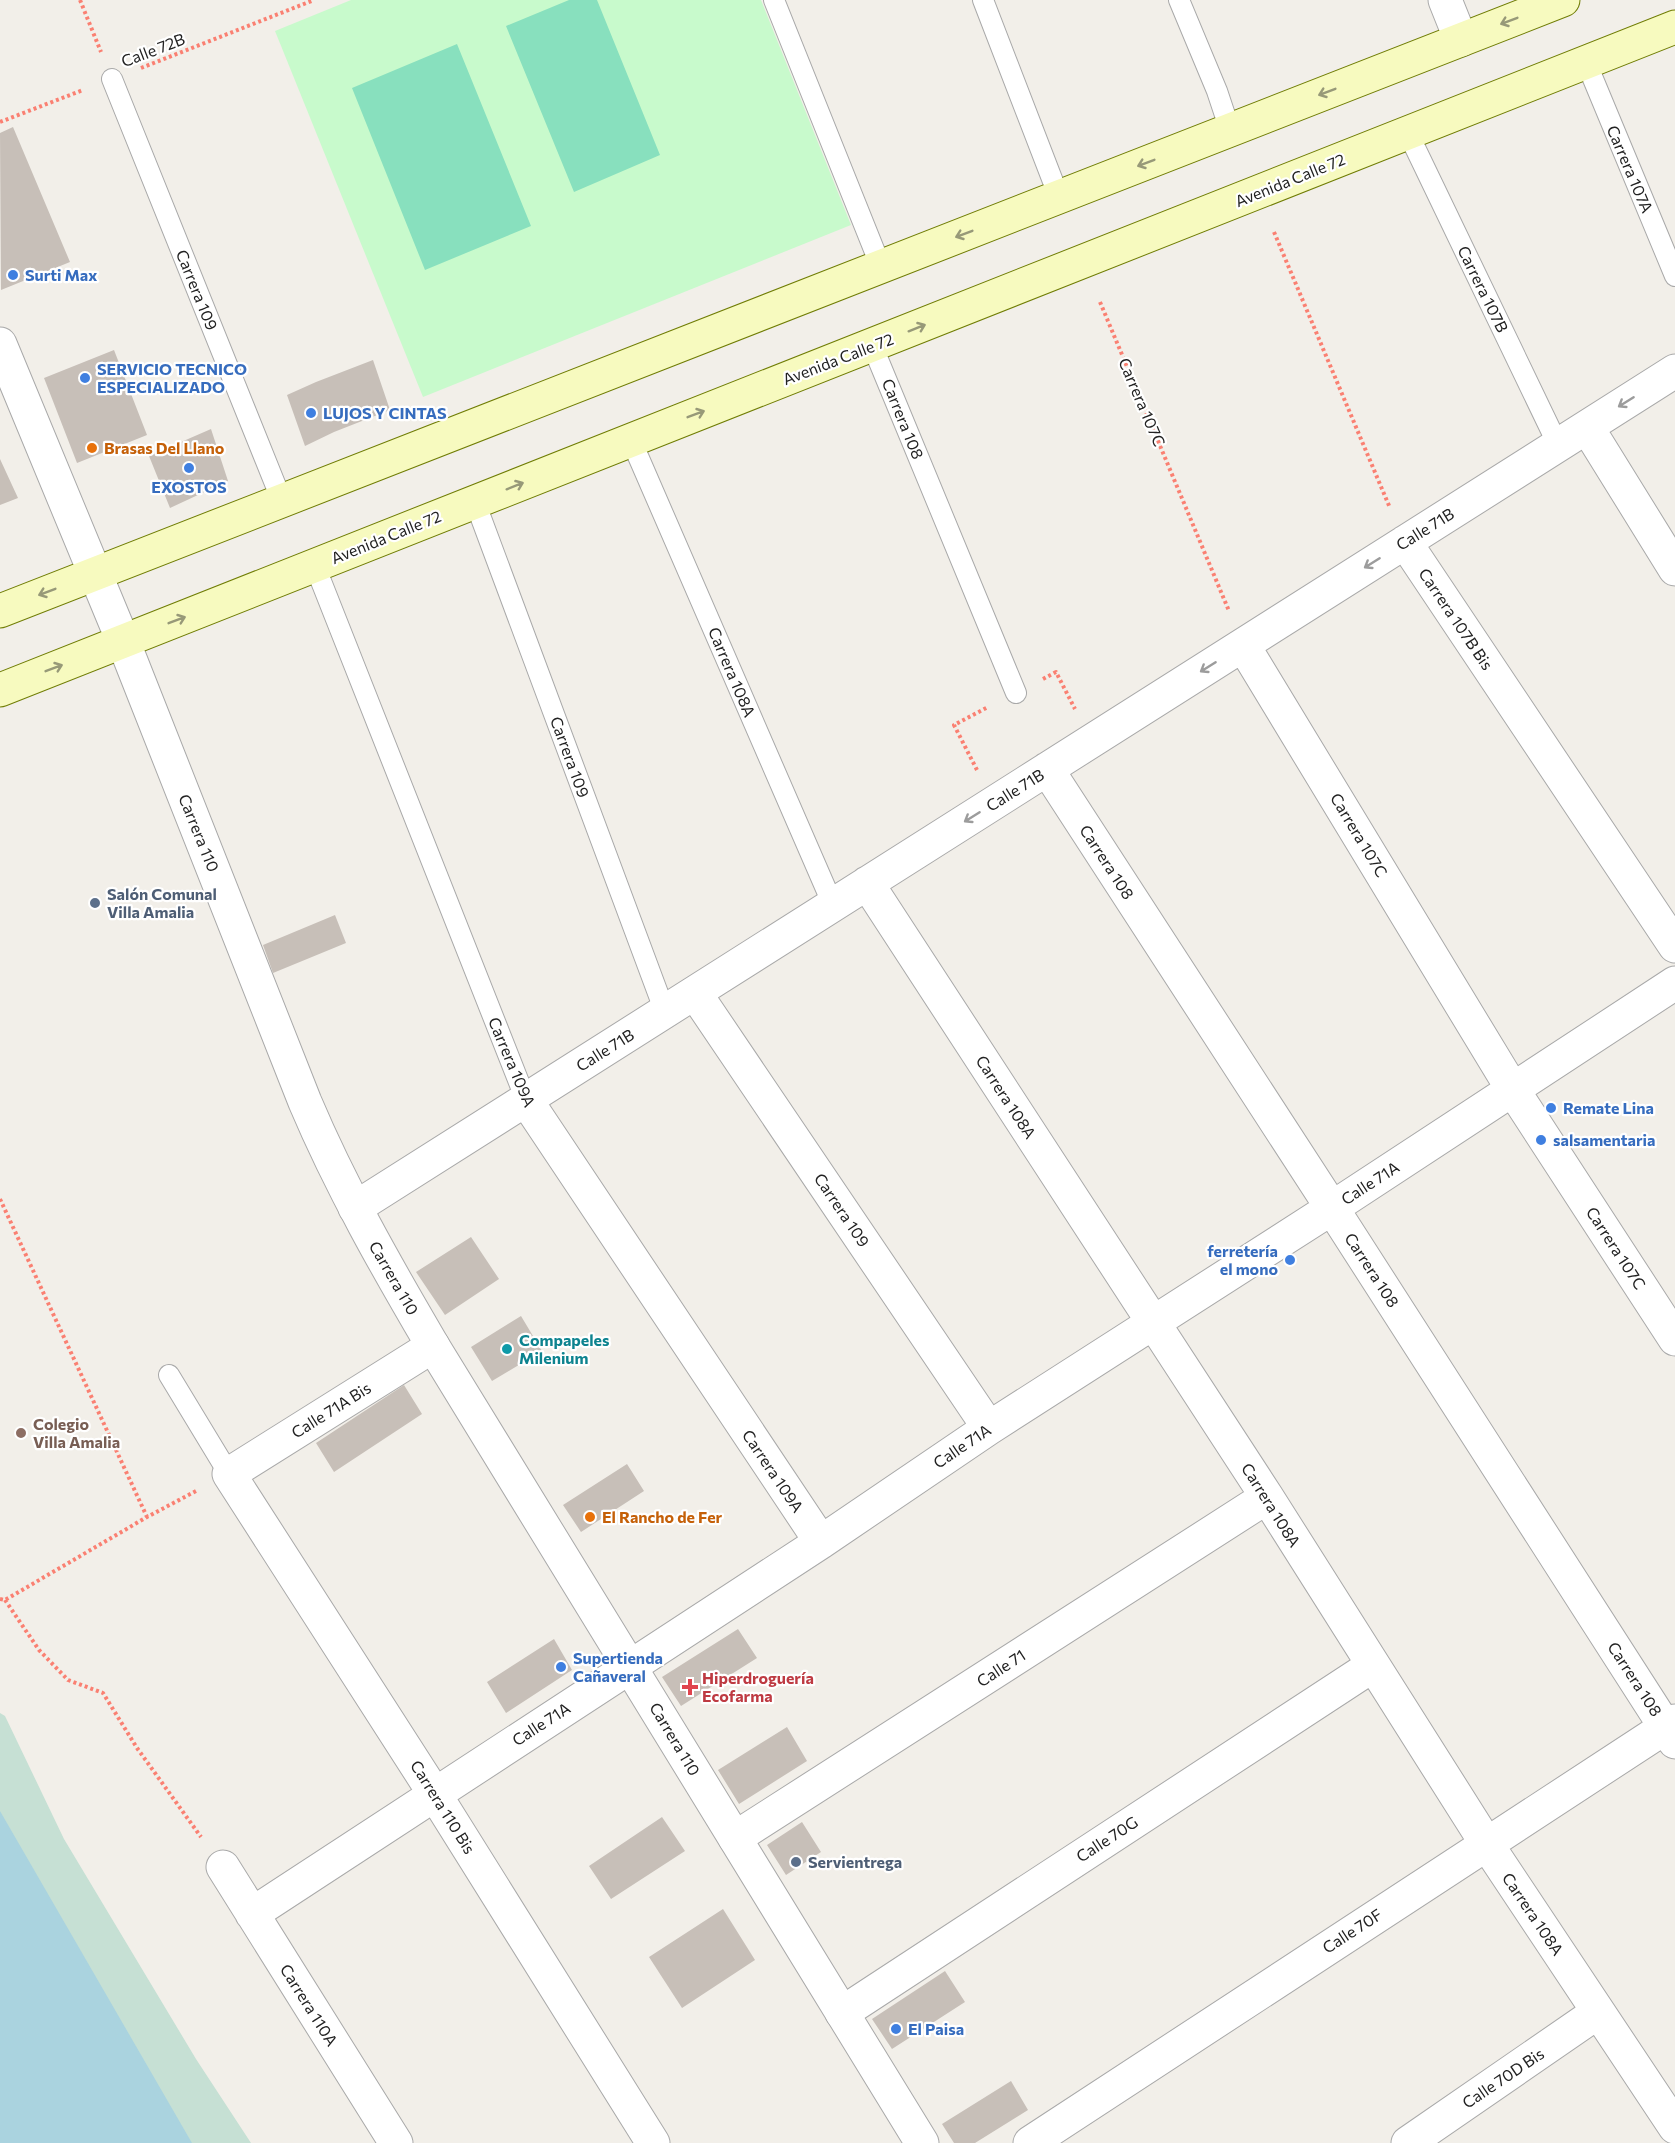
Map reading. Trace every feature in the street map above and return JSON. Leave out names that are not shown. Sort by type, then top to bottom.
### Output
[{"type":"main road","points":[[0,611],[1563,0]]},
{"type":"main road","name":"Avenida Calle 72","points":[[0,690],[1675,27]]},
{"type":"street","points":[[1445,0],[1461,40]]},
{"type":"street","name":"Carrera 110","points":[[0,344],[123,641],[305,1102],[355,1208],[433,1346],[922,2143]]},
{"type":"street","name":"Calle 71B","points":[[355,1208],[1675,371]]},
{"type":"street","points":[[1587,427],[1675,569]]},
{"type":"street","name":"Carrera 107B Bis","points":[[1405,542],[1675,946]]},
{"type":"street","name":"Carrera 107C","points":[[1243,645],[1513,1090],[1675,1339]]},
{"type":"street","name":"Carrera 108","points":[[1047,770],[1672,1730]]},
{"type":"street","name":"Carrera 108A","points":[[867,883],[1267,1497],[1485,1843],[1675,2127]]},
{"type":"street","name":"Calle 71A","points":[[252,1914],[821,1542],[989,1428],[1332,1208],[1675,983]]},
{"type":"street","name":"Carrera 109","points":[[695,993],[989,1428]]},
{"type":"street","name":"Carrera 109A","points":[[526,1100],[821,1542]]},
{"type":"street","name":"Calle 71A Bis","points":[[229,1474],[433,1346]]},
{"type":"street","name":"Carrera 110 Bis","points":[[229,1474],[434,1793],[653,2143]]},
{"type":"street","name":"Calle 71","points":[[735,1839],[1267,1497]]},
{"type":"street","name":"Calle 70G","points":[[842,2013],[1372,1666]]},
{"type":"street","name":"Calle 70F","points":[[1030,2143],[1485,1843],[1672,1730]]},
{"type":"street","name":"Carrera 110A","points":[[223,1867],[396,2143]]},
{"type":"street","name":"Calle 70D Bis","points":[[1408,2143],[1598,2012]]},
{"type":"lane","points":[[774,0],[881,267]]},
{"type":"lane","points":[[983,0],[1059,197]]},
{"type":"lane","points":[[1179,0],[1217,91],[1230,130]]},
{"type":"lane","name":"Carrera 107A","points":[[1586,62],[1675,276]]},
{"type":"lane","name":"Carrera 109","points":[[112,79],[282,501]]},
{"type":"lane","name":"Carrera 107B","points":[[1408,133],[1558,445]]},
{"type":"lane","name":"Carrera 108","points":[[872,345],[1016,693]]},
{"type":"lane","name":"Carrera 108A","points":[[631,440],[833,905]]},
{"type":"lane","name":"Carrera 109","points":[[475,502],[665,1012]]},
{"type":"lane","name":"Carrera 109A","points":[[315,566],[526,1100]]},
{"type":"lane","points":[[169,1375],[229,1474]]},
{"type":"path","points":[[80,0],[112,79]]},
{"type":"path","name":"Calle 72B","points":[[0,122],[314,0]]},
{"type":"path","points":[[1274,232],[1405,542]]},
{"type":"path","name":"Carrera 107C","points":[[1101,302],[1243,645]]},
{"type":"path","points":[[0,1199],[147,1517]]},
{"type":"path","points":[[223,1867],[137,1748],[103,1693],[68,1680],[39,1650],[2,1599],[147,1517],[229,1474]]},
{"type":"green space","points":[[351,0],[761,0],[851,225],[423,397],[275,31]]},
{"type":"green space","points":[[569,0],[597,0],[660,155],[574,192],[506,26]]},
{"type":"green space","points":[[457,44],[531,226],[425,270],[352,88]]},
{"type":"green space","points":[[0,1713],[5,1716],[64,1839],[196,2059],[251,2143],[0,2143]]},
{"type":"water","points":[[0,1811],[192,2143],[0,2143]]},
{"type":"building","points":[[13,127],[70,262],[1,290],[0,133]]},
{"type":"building","points":[[114,350],[147,435],[77,463],[44,378]]},
{"type":"building","points":[[373,360],[390,410],[305,446],[287,395]]},
{"type":"building","name":"EXOSTOS","points":[[211,429],[228,481],[170,508],[149,456]]},
{"type":"building","points":[[0,459],[18,498],[0,505]]},
{"type":"building","points":[[335,915],[346,943],[273,973],[263,945]]},
{"type":"building","points":[[471,1237],[499,1279],[445,1315],[416,1272]]},
{"type":"building","name":"Compapeles Milenium","points":[[521,1316],[542,1351],[492,1381],[471,1347]]},
{"type":"building","points":[[404,1385],[422,1414],[334,1472],[316,1443]]},
{"type":"building","points":[[627,1464],[644,1491],[581,1532],[563,1505]]},
{"type":"building","points":[[738,1629],[757,1658],[681,1706],[662,1677]]},
{"type":"building","points":[[554,1639],[572,1670],[506,1713],[487,1682]]},
{"type":"building","points":[[787,1727],[807,1761],[739,1804],[718,1770]]},
{"type":"building","points":[[662,1817],[685,1851],[611,1899],[589,1866]]},
{"type":"building","points":[[802,1822],[821,1852],[786,1875],[767,1845]]},
{"type":"building","points":[[723,1909],[755,1960],[682,2008],[649,1957]]},
{"type":"building","points":[[945,1971],[965,2002],[892,2049],[872,2019]]},
{"type":"building","points":[[1011,2081],[1028,2110],[975,2143],[954,2143],[942,2124]]},
{"type":"place","name":"Surti Max","points":[[13,275]]},
{"type":"place","name":"SERVICIO TECNICO ESPECIALIZADO","points":[[85,378]]},
{"type":"place","name":"LUJOS Y CINTAS","points":[[311,413]]},
{"type":"place","name":"Brasas Del Llano","points":[[92,448]]},
{"type":"place","name":"EXOSTOS","points":[[189,468]]},
{"type":"place","name":"Salón Comunal Villa Amalia","points":[[95,903]]},
{"type":"place","name":"Remate Lina","points":[[1551,1108]]},
{"type":"place","name":"salsamentaria","points":[[1541,1140]]},
{"type":"place","name":"ferretería el mono","points":[[1290,1260]]},
{"type":"place","name":"Compapeles Milenium","points":[[507,1349]]},
{"type":"place","name":"Colegio Villa Amalia","points":[[21,1433]]},
{"type":"place","name":"El Rancho de Fer","points":[[590,1517]]},
{"type":"place","name":"Supertienda Cañaveral","points":[[561,1667]]},
{"type":"place","name":"Hiperdroguería Ecofarma","points":[[690,1687]]},
{"type":"place","name":"Servientrega","points":[[796,1862]]},
{"type":"place","name":"El Paisa","points":[[896,2029]]}]
